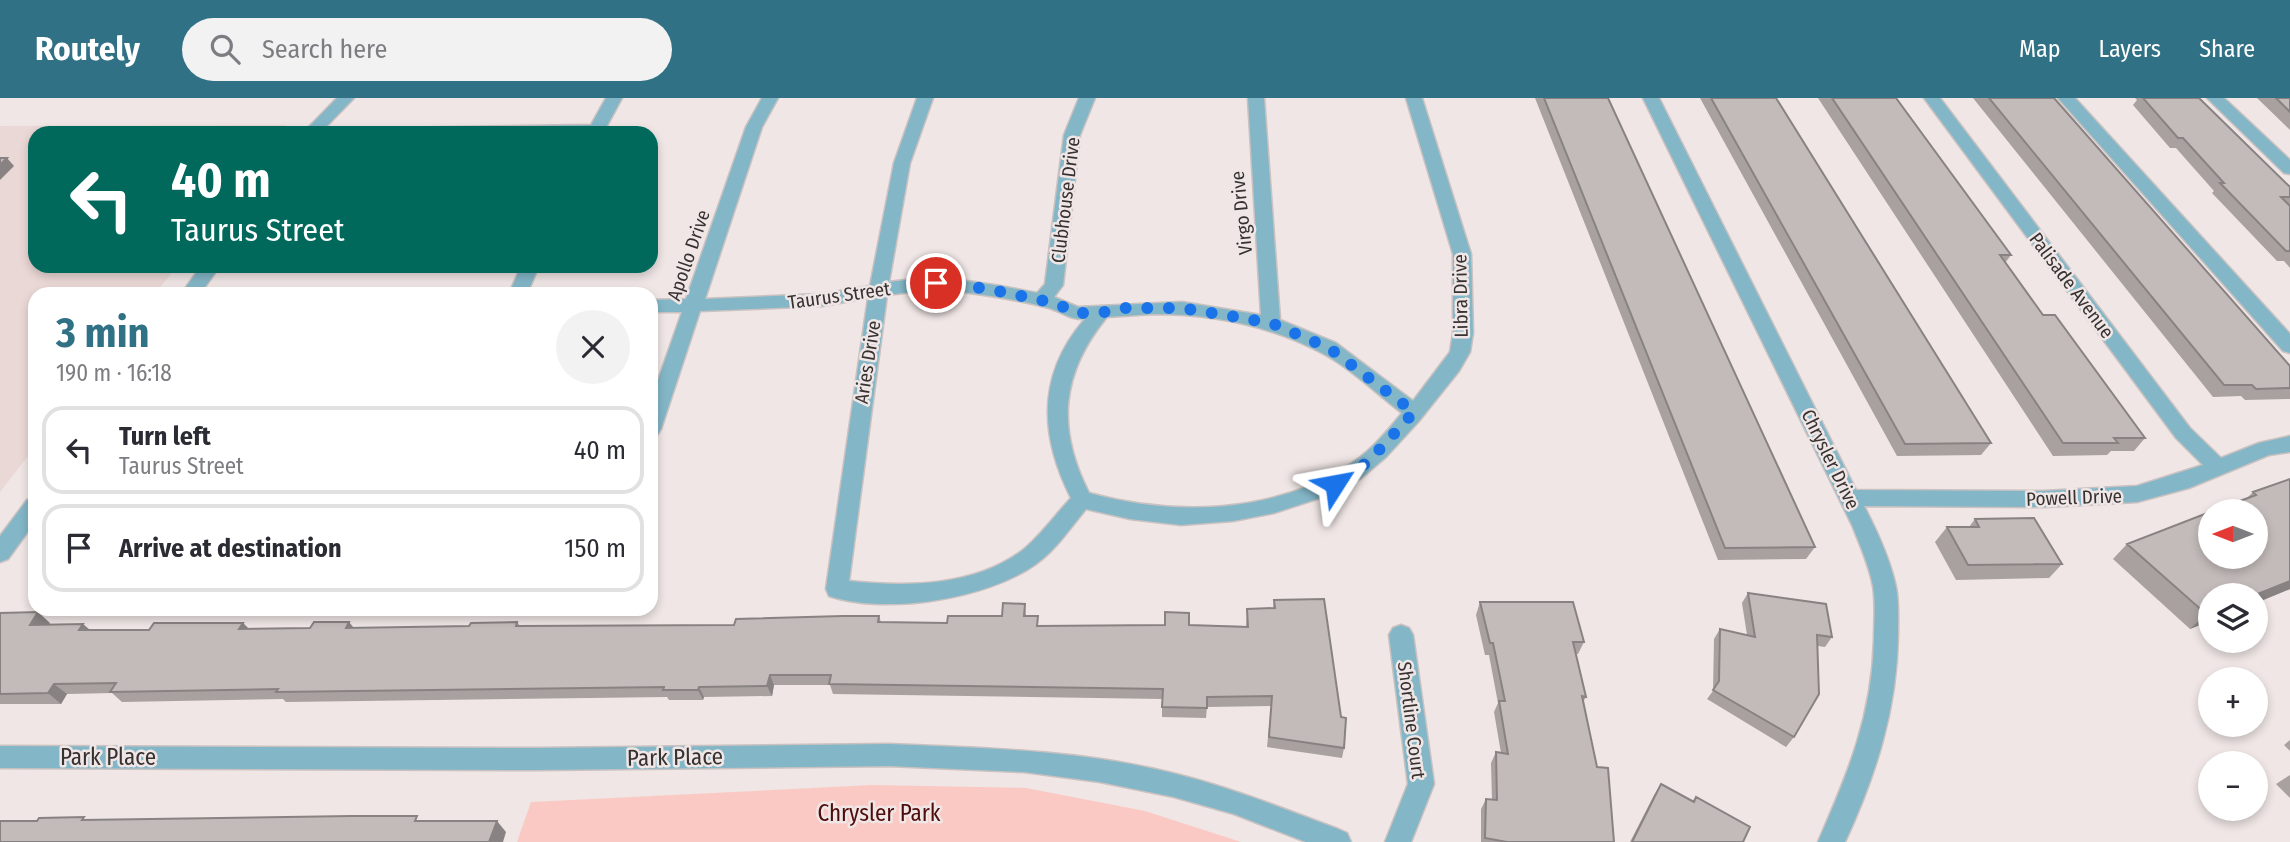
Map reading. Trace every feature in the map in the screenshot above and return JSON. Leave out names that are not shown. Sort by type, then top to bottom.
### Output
[{"type":"street","points":[[318,126],[346,98]]},
{"type":"street","points":[[598,126],[614,98]]},
{"type":"street","name":"Apollo Drive","points":[[658,409],[754,127],[770,98]]},
{"type":"street","name":"Aries Drive","points":[[925,98],[902,163],[878,291],[860,404],[837,589],[922,593],[983,581],[1030,556],[1082,499]]},
{"type":"street","name":"Clubhouse Drive","points":[[1042,300],[1054,285],[1072,135],[1087,98]]},
{"type":"street","name":"Virgo Drive","points":[[1256,98],[1256,151],[1271,294],[1271,323]]},
{"type":"street","name":"Libra Drive","points":[[1082,499],[1109,507],[1178,515],[1213,515],[1294,499],[1335,484],[1368,462],[1414,412],[1452,366],[1460,352],[1463,333],[1463,277],[1462,254],[1414,98]]},
{"type":"street","name":"Chrysler Drive","points":[[1651,98],[1863,525],[1884,584],[1887,655],[1882,702],[1872,748],[1855,795],[1831,842]]},
{"type":"street","name":"Palisade Avenue","points":[[1932,98],[2183,433],[2218,467]]},
{"type":"street","points":[[2066,98],[2290,346]]},
{"type":"street","points":[[2215,98],[2290,169]]},
{"type":"street","name":"Taurus Street","points":[[658,306],[769,304],[936,283],[989,289],[1042,300],[1075,313],[1100,313],[1123,308],[1182,308],[1271,323],[1329,348],[1414,412]]},
{"type":"street","points":[[1082,499],[1070,479],[1060,452],[1056,427],[1061,374],[1077,338],[1100,313]]},
{"type":"street","name":"Powell Drive","points":[[1850,498],[2044,499],[2137,494],[2182,482],[2266,448],[2290,444]]},
{"type":"street","points":[[0,553],[28,515]]},
{"type":"street","name":"Shortline Court","points":[[1398,842],[1421,784],[1401,635]]},
{"type":"street","name":"Park Place","points":[[0,757],[537,759],[889,755],[1024,761],[1100,770],[1174,785],[1234,802],[1338,842]]},
{"type":"shaded area","points":[[287,125],[28,126],[28,273],[172,273],[160,287],[28,287],[28,456],[0,492],[0,126]]},
{"type":"green space","name":"Chrysler Park","points":[[872,785],[1026,788],[1145,811],[1241,842],[517,842],[531,802]]},
{"type":"building","points":[[1544,98],[1608,98],[1815,547],[1725,548]]},
{"type":"building","points":[[1711,98],[1776,98],[1991,443],[1905,444]]},
{"type":"building","points":[[1832,98],[1896,98],[2011,255],[2000,255],[2043,315],[2055,315],[2145,438],[2114,438],[2118,443],[2063,443]]},
{"type":"building","points":[[1989,98],[2054,98],[2290,366],[2290,388],[2256,389],[2252,385],[2224,385]]},
{"type":"building","points":[[2143,98],[2199,98],[2290,187],[2290,197],[2281,197],[2290,206],[2290,251],[2286,251],[2220,183],[2224,183],[2183,138],[2178,138]]},
{"type":"building","points":[[2276,98],[2290,98],[2290,112]]},
{"type":"building","points":[[2290,479],[2290,581],[2268,590],[2268,583],[2198,583],[2198,607],[2127,544],[2198,517],[2198,569],[2268,569],[2268,499],[2245,499],[2256,495],[2253,492]]},
{"type":"building","points":[[2034,518],[2062,564],[1968,565],[1947,527],[1979,527],[1975,519]]},
{"type":"building","points":[[1748,593],[1826,604],[1832,637],[1817,635],[1819,694],[1794,737],[1713,690],[1719,681],[1720,629],[1755,637]]},
{"type":"building","points":[[1324,599],[1341,717],[1346,718],[1344,748],[1269,737],[1272,696],[1207,697],[1207,708],[1162,707],[1163,689],[829,684],[831,675],[770,675],[767,686],[699,687],[698,690],[663,690],[664,687],[110,692],[116,683],[54,684],[48,693],[0,694],[0,613],[28,612],[28,616],[36,616],[30,625],[83,624],[79,630],[149,630],[154,623],[243,623],[239,629],[310,628],[314,622],[349,622],[346,628],[469,626],[471,623],[517,622],[516,626],[734,625],[736,619],[843,616],[879,616],[878,622],[947,623],[948,616],[1002,616],[1003,603],[1025,604],[1024,616],[1038,616],[1037,626],[1165,625],[1165,612],[1189,613],[1189,625],[1248,627],[1247,609],[1275,608],[1274,600]]},
{"type":"building","points":[[1480,602],[1573,602],[1584,642],[1573,642],[1586,697],[1582,696],[1597,767],[1608,768],[1614,842],[1507,842],[1485,838],[1486,799],[1497,800],[1496,752],[1508,754],[1499,701],[1505,701],[1493,643],[1490,643]]},
{"type":"building","points":[[1661,784],[1694,802],[1696,797],[1750,827],[1743,842],[1632,842]]},
{"type":"building","points":[[417,816],[415,821],[497,821],[489,842],[0,842],[0,821],[37,821],[39,818],[84,817],[82,820]]},
{"type":"route","points":[[936,283],[989,289],[1058,304],[1075,313],[1100,313],[1123,308],[1182,308],[1236,316],[1271,323],[1329,348],[1414,412],[1368,462],[1335,484]]}]
